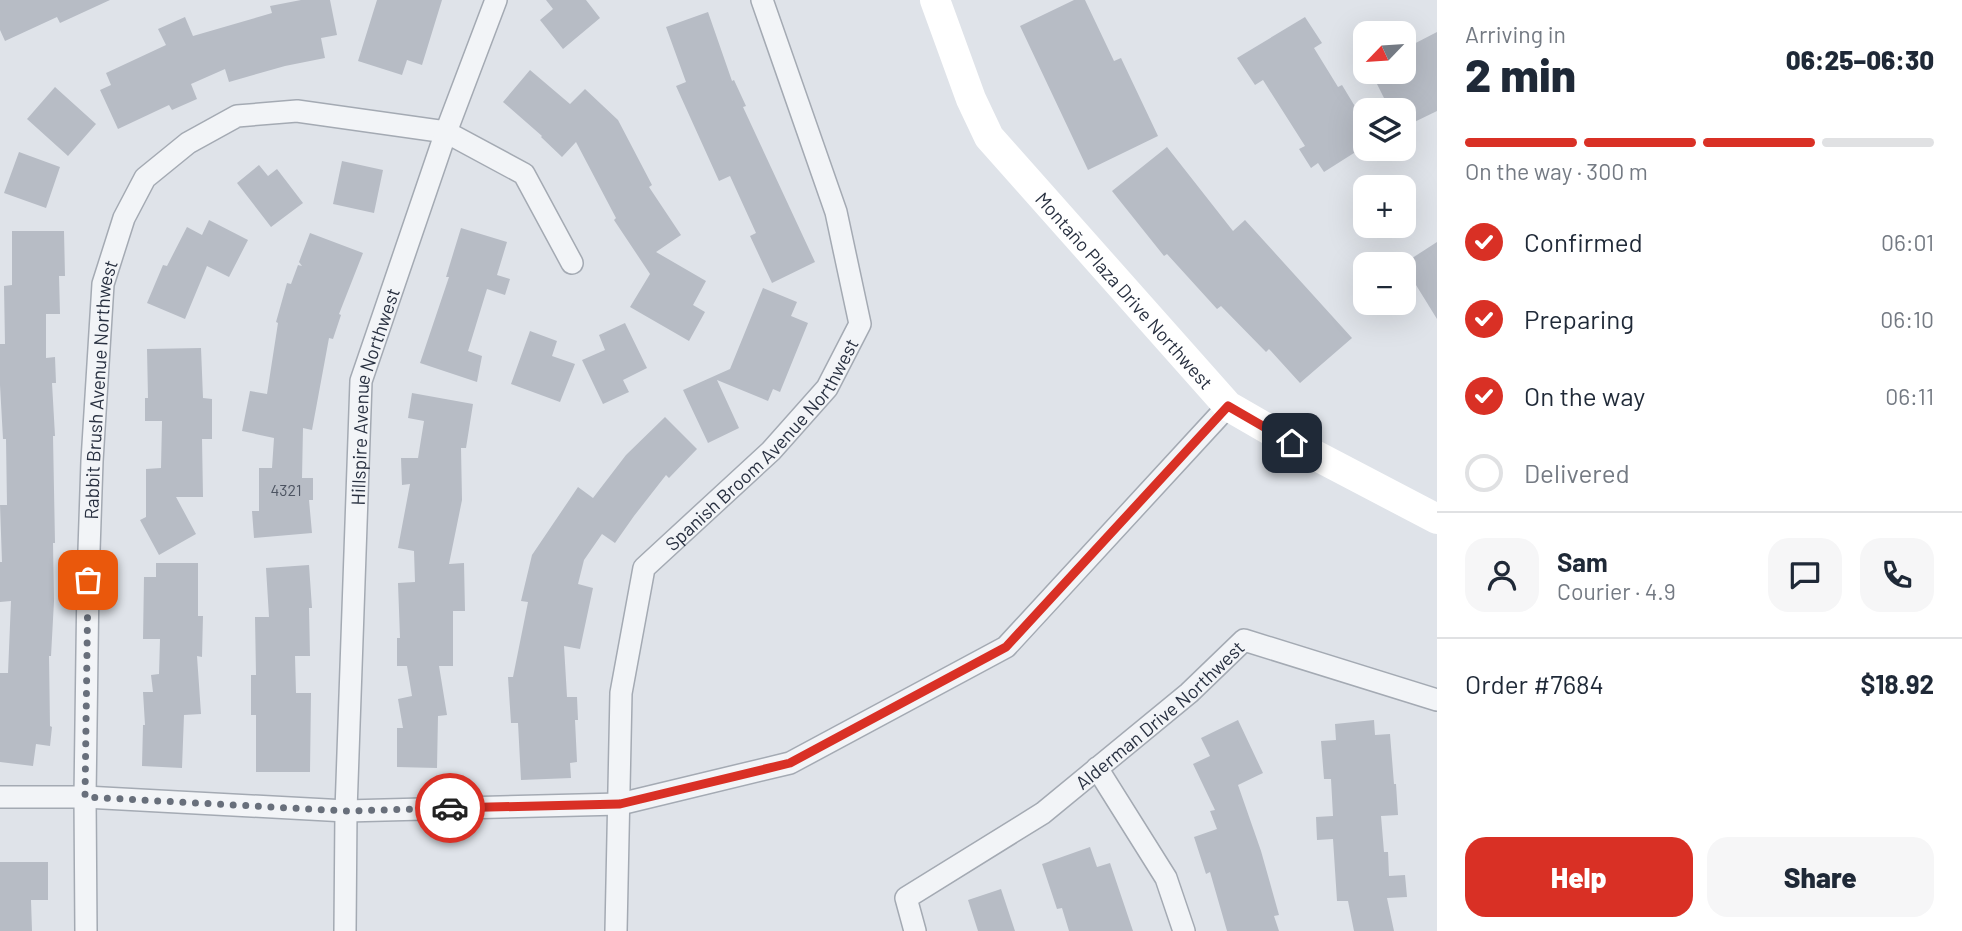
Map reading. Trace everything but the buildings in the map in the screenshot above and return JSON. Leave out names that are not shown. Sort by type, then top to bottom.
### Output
[{"type":"street","name":"Hillspire Avenue Northwest","points":[[345,931],[346,811],[361,382],[446,132],[496,0]]},
{"type":"street","name":"Spanish Broom Avenue Northwest","points":[[616,931],[621,693],[644,568],[771,452],[827,388],[860,324],[836,212],[762,0]]},
{"type":"street","name":"Montaño Plaza Drive Northwest","points":[[935,0],[971,99],[989,137],[1228,406],[1292,443],[1437,519]]},
{"type":"street","name":"Rabbit Brush Avenue Northwest","points":[[86,931],[85,797],[92,461],[103,284],[124,218],[145,178],[188,143],[237,116],[297,111],[446,132]]},
{"type":"street","points":[[446,132],[524,174],[572,263]]},
{"type":"street","points":[[0,797],[85,797],[346,811],[620,804],[790,763],[1006,647],[1228,406]]},
{"type":"street","name":"Alderman Drive Northwest","points":[[915,931],[906,898],[1043,813],[1189,693],[1244,640],[1437,700]]},
{"type":"street","points":[[1097,768],[1166,878],[1184,931]]},
{"type":"way so far","points":[[88,580],[85,797],[346,811],[450,808]]},
{"type":"route","points":[[450,808],[620,804],[790,763],[1006,647],[1228,406],[1292,443]]}]
